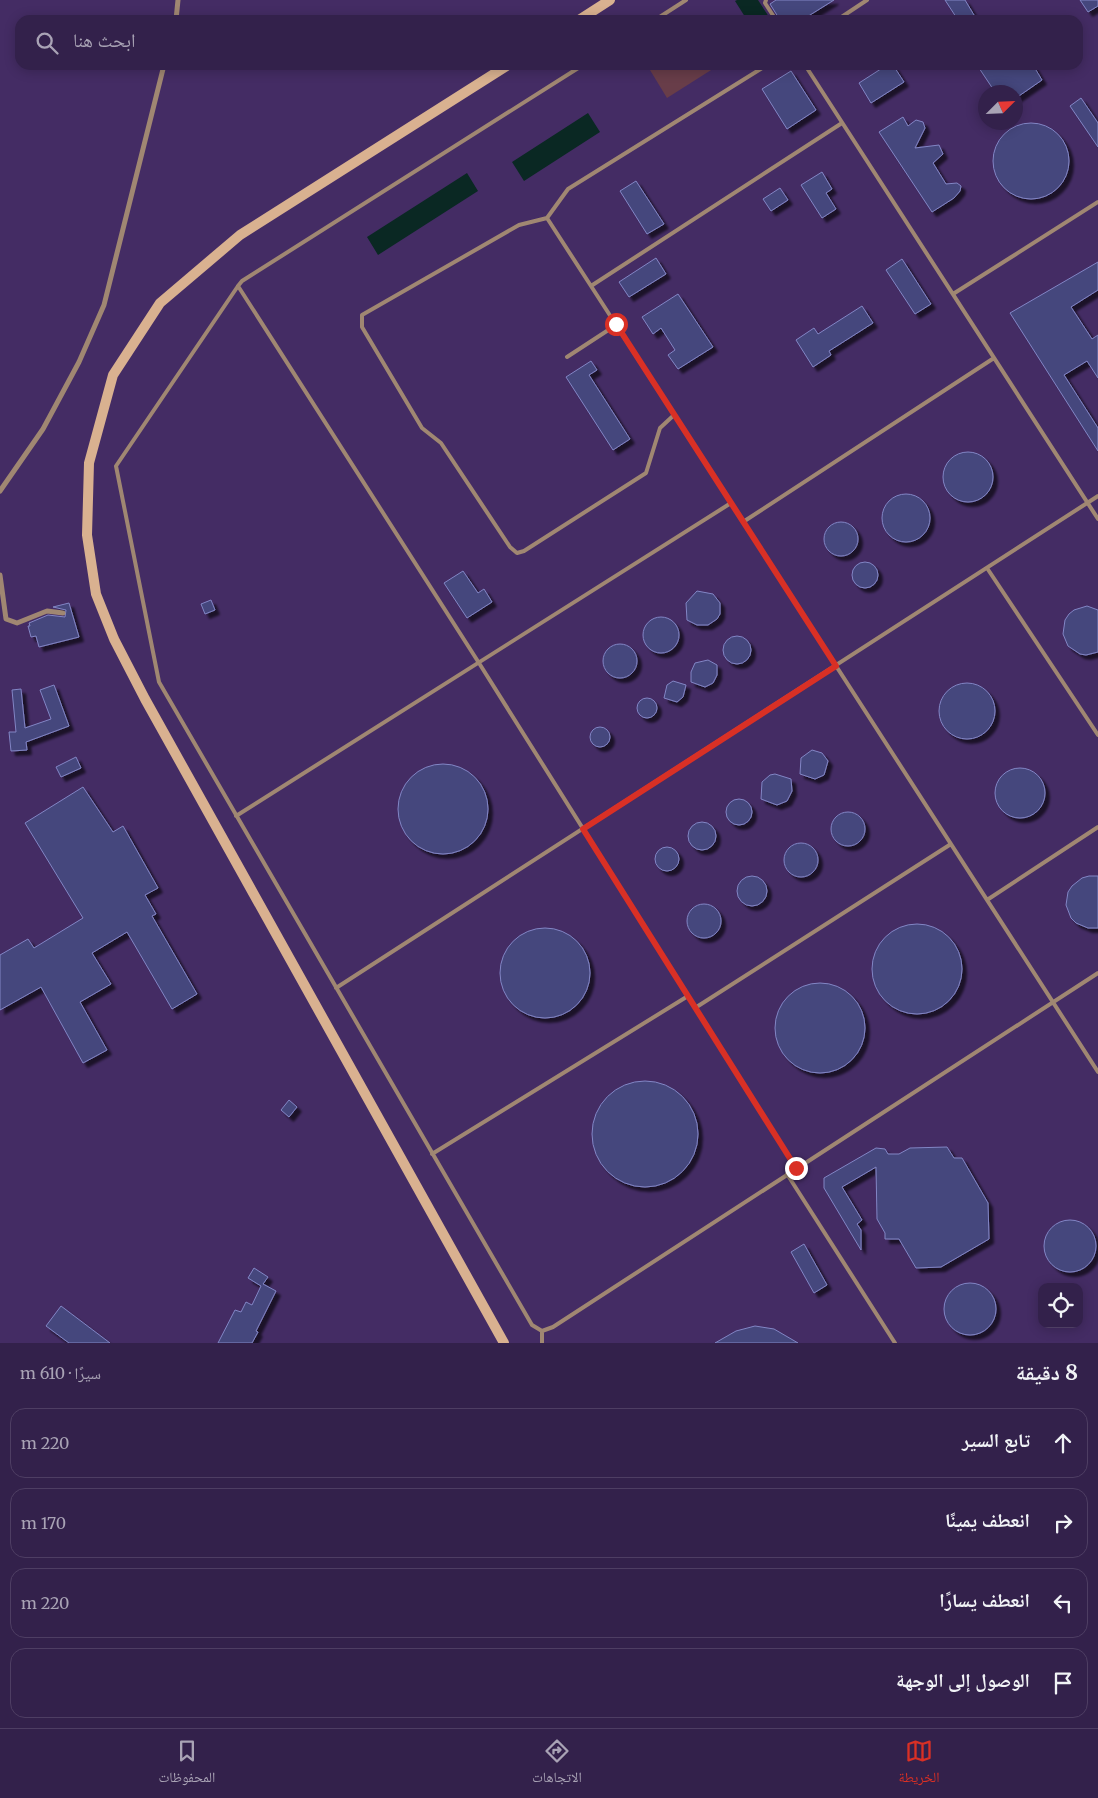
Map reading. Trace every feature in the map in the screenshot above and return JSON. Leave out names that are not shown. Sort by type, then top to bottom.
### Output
[{"type":"street","points":[[176,15],[178,0]]},
{"type":"street","points":[[587,15],[610,0]]},
{"type":"street","points":[[0,491],[43,429],[78,362],[104,305],[163,70]]},
{"type":"street","points":[[500,70],[240,235],[160,303],[113,375],[89,463],[87,535],[96,594],[114,639],[150,708],[504,1343]]},
{"type":"street","points":[[0,575],[6,619],[17,623],[47,611],[63,613]]},
{"type":"lane","points":[[662,15],[686,0]]},
{"type":"lane","points":[[766,0],[765,3],[773,15]]},
{"type":"lane","points":[[844,15],[867,0]]},
{"type":"lane","points":[[542,1331],[532,1325],[159,682],[116,466],[242,281],[575,70]]},
{"type":"lane","points":[[674,414],[660,428],[646,473],[524,551],[517,553],[510,548],[441,443],[422,428],[362,327],[362,315],[519,225],[547,218],[568,189],[759,70]]},
{"type":"lane","points":[[808,70],[1098,519]]},
{"type":"lane","points":[[592,286],[842,123]]},
{"type":"lane","points":[[953,294],[1098,202]]},
{"type":"lane","points":[[547,218],[1098,1072]]},
{"type":"lane","points":[[238,286],[479,663],[796,1168]]},
{"type":"lane","points":[[566,357],[616,324]]},
{"type":"lane","points":[[743,522],[994,358]]},
{"type":"lane","points":[[336,988],[1098,496]]},
{"type":"lane","points":[[236,816],[731,504]]},
{"type":"lane","points":[[987,568],[1098,736]]},
{"type":"lane","points":[[987,900],[1098,827]]},
{"type":"lane","points":[[695,1008],[950,844]]},
{"type":"lane","points":[[542,1331],[553,1327],[1098,973]]},
{"type":"lane","points":[[432,1154],[688,996]]},
{"type":"lane","points":[[787,1174],[894,1343]]},
{"type":"lane","points":[[542,1331],[542,1343]]},
{"type":"shaded area","points":[[758,0],[768,15],[744,15],[735,1]]},
{"type":"shaded area","points":[[650,70],[711,70],[667,98]]},
{"type":"shaded area","points":[[588,113],[600,132],[524,181],[512,162]]},
{"type":"shaded area","points":[[467,173],[478,191],[378,255],[367,237]]},
{"type":"building","points":[[776,0],[834,0],[810,15],[777,15],[770,4]]},
{"type":"building","points":[[945,0],[965,0],[974,15],[955,15]]},
{"type":"building","points":[[1080,0],[1098,0],[1098,6],[1088,12]]},
{"type":"building","points":[[879,70],[896,70],[904,82],[871,103],[859,83]]},
{"type":"building","points":[[980,70],[1036,70],[1042,80],[1023,93],[1023,85],[990,85]]},
{"type":"building","points":[[791,71],[816,110],[787,129],[762,89]]},
{"type":"building","points":[[1081,98],[1098,123],[1098,147],[1070,106]]},
{"type":"building","points":[[903,117],[908,126],[916,120],[923,122],[925,128],[915,148],[939,145],[943,154],[933,163],[946,184],[957,183],[961,186],[960,191],[954,198],[932,212],[879,132]]},
{"type":"building","points":[[1024,123],[1038,123],[1052,129],[1063,140],[1069,154],[1069,168],[1063,182],[1052,193],[1038,199],[1024,199],[1010,193],[999,182],[993,168],[993,154],[999,140],[1009,130],[1023,130]]},
{"type":"building","points":[[822,172],[832,189],[826,193],[836,209],[822,218],[801,185]]},
{"type":"building","points":[[636,181],[664,224],[647,234],[620,191]]},
{"type":"building","points":[[780,188],[788,200],[771,211],[763,199]]},
{"type":"building","points":[[656,258],[666,274],[629,297],[619,282]]},
{"type":"building","points":[[902,259],[931,304],[915,314],[886,270]]},
{"type":"building","points":[[1098,262],[1098,290],[1071,307],[1092,339],[1098,335],[1098,378],[1087,361],[1064,375],[1098,428],[1098,451],[1010,313]]},
{"type":"building","points":[[678,294],[713,347],[678,369],[668,355],[675,350],[661,328],[653,334],[642,317]]},
{"type":"building","points":[[862,306],[873,323],[829,351],[831,355],[813,367],[796,340],[814,328],[818,334]]},
{"type":"building","points":[[591,361],[597,370],[589,375],[630,439],[613,450],[566,377]]},
{"type":"building","points":[[968,452],[982,456],[989,463],[993,477],[989,491],[982,498],[968,502],[954,498],[947,491],[943,477],[947,463],[954,456]]},
{"type":"building","points":[[901,494],[911,494],[920,498],[926,504],[929,509],[929,527],[920,538],[911,542],[901,542],[892,538],[886,532],[882,523],[882,513],[886,504],[892,498]]},
{"type":"building","points":[[841,522],[853,527],[858,539],[853,551],[841,556],[829,551],[824,539],[829,527]]},
{"type":"building","points":[[865,562],[874,566],[878,575],[874,584],[865,588],[856,584],[852,575],[856,566]]},
{"type":"building","points":[[463,571],[478,593],[484,589],[492,602],[467,618],[444,583]]},
{"type":"building","points":[[697,591],[713,594],[720,603],[720,614],[717,619],[708,625],[697,625],[687,620],[686,603]]},
{"type":"building","points":[[211,600],[215,610],[205,614],[201,604]]},
{"type":"building","points":[[69,603],[79,637],[39,647],[36,636],[31,637],[29,623],[48,615],[65,617],[66,610],[53,607]]},
{"type":"building","points":[[1087,606],[1098,610],[1098,652],[1086,655],[1080,654],[1068,646],[1063,634],[1065,620],[1069,614],[1074,610]]},
{"type":"building","points":[[661,617],[668,618],[674,622],[678,628],[678,642],[674,648],[668,652],[661,653],[654,652],[648,648],[644,642],[643,635],[644,628],[648,622],[654,618]]},
{"type":"building","points":[[737,636],[747,640],[751,650],[747,660],[737,664],[727,660],[723,650],[727,640]]},
{"type":"building","points":[[620,644],[627,645],[632,649],[636,654],[636,668],[632,673],[627,677],[620,678],[613,677],[608,673],[604,668],[603,661],[604,654],[608,649],[613,645]]},
{"type":"building","points":[[708,660],[717,665],[717,675],[713,683],[705,687],[691,682],[691,672],[695,663]]},
{"type":"building","points":[[673,681],[686,685],[683,697],[677,702],[664,698],[667,685]]},
{"type":"building","points":[[967,683],[978,685],[987,691],[993,700],[995,711],[993,722],[987,731],[978,737],[967,739],[956,737],[947,731],[941,722],[939,711],[941,700],[947,691],[956,685]]},
{"type":"building","points":[[54,685],[69,726],[26,742],[27,750],[11,751],[9,732],[16,732],[12,690],[21,689],[25,728],[51,719],[40,690]]},
{"type":"building","points":[[647,698],[654,701],[657,708],[654,715],[647,718],[640,715],[637,708],[640,701]]},
{"type":"building","points":[[596,727],[604,727],[610,733],[610,741],[604,747],[596,747],[590,741],[590,733]]},
{"type":"building","points":[[812,750],[822,753],[828,761],[824,775],[815,779],[800,774],[801,758]]},
{"type":"building","points":[[76,757],[81,768],[61,777],[56,767]]},
{"type":"building","points":[[443,764],[460,767],[475,777],[485,792],[488,809],[485,826],[475,841],[460,851],[443,854],[426,851],[411,841],[401,826],[398,809],[401,792],[411,777],[426,767]]},
{"type":"building","points":[[1015,768],[1025,768],[1038,775],[1045,788],[1045,798],[1038,811],[1025,818],[1015,818],[1006,814],[999,807],[995,798],[995,788],[999,779],[1006,772]]},
{"type":"building","points":[[775,774],[791,779],[792,791],[787,801],[777,805],[761,799],[762,782],[770,775]]},
{"type":"building","points":[[83,787],[113,832],[123,826],[158,888],[145,895],[156,914],[152,916],[197,994],[172,1009],[127,932],[92,953],[111,984],[80,1002],[107,1050],[83,1063],[41,987],[0,1010],[0,955],[28,939],[34,948],[83,918],[25,823]]},
{"type":"building","points":[[739,799],[748,803],[752,812],[748,821],[739,825],[730,821],[726,812],[730,803]]},
{"type":"building","points":[[848,812],[855,813],[860,817],[864,822],[864,836],[860,841],[855,845],[848,846],[841,845],[836,841],[832,836],[831,829],[832,822],[836,817],[841,813]]},
{"type":"building","points":[[702,822],[712,826],[716,836],[712,846],[702,850],[692,846],[688,836],[692,826]]},
{"type":"building","points":[[801,843],[813,848],[818,860],[813,872],[801,877],[789,872],[784,860],[789,848]]},
{"type":"building","points":[[667,847],[676,850],[679,859],[676,868],[667,871],[658,868],[655,859],[658,850]]},
{"type":"building","points":[[752,876],[763,880],[767,891],[763,902],[752,906],[741,902],[737,891],[741,880]]},
{"type":"building","points":[[1098,876],[1098,928],[1088,928],[1076,923],[1071,918],[1066,905],[1068,892],[1072,886],[1082,878]]},
{"type":"building","points":[[704,904],[716,909],[721,921],[716,933],[704,938],[692,933],[687,921],[692,909]]},
{"type":"building","points":[[917,924],[934,928],[949,937],[958,952],[962,969],[958,986],[949,1001],[934,1010],[917,1014],[900,1010],[885,1001],[876,986],[872,969],[876,952],[885,937],[900,928]]},
{"type":"building","points":[[545,928],[562,932],[577,941],[586,956],[590,973],[586,990],[577,1005],[562,1014],[545,1018],[528,1014],[513,1005],[504,990],[500,973],[504,956],[513,941],[528,932]]},
{"type":"building","points":[[820,983],[837,987],[852,996],[861,1011],[865,1028],[861,1045],[852,1060],[837,1069],[820,1073],[803,1069],[788,1060],[779,1045],[775,1028],[779,1011],[788,996],[803,987]]},
{"type":"building","points":[[645,1081],[665,1085],[682,1097],[694,1114],[698,1134],[694,1154],[682,1171],[665,1183],[645,1187],[625,1183],[608,1171],[596,1154],[592,1134],[596,1114],[608,1097],[625,1085]]},
{"type":"building","points":[[289,1100],[297,1107],[289,1117],[281,1110]]},
{"type":"building","points":[[947,1147],[954,1158],[962,1158],[988,1203],[989,1239],[941,1267],[916,1268],[899,1239],[885,1239],[885,1233],[877,1219],[876,1167],[842,1187],[862,1220],[857,1224],[861,1230],[861,1250],[824,1188],[824,1178],[876,1148],[885,1149],[888,1154],[899,1154],[910,1148]]},
{"type":"building","points":[[1065,1220],[1075,1220],[1084,1224],[1092,1232],[1096,1246],[1092,1260],[1084,1268],[1075,1272],[1065,1272],[1056,1268],[1048,1260],[1044,1251],[1044,1241],[1048,1232],[1056,1224]]},
{"type":"building","points":[[804,1244],[827,1285],[814,1293],[791,1252]]},
{"type":"building","points":[[254,1268],[268,1277],[263,1284],[276,1291],[256,1331],[258,1332],[252,1343],[218,1343],[235,1310],[241,1312],[246,1302],[252,1305],[261,1286],[248,1278]]},
{"type":"building","points":[[970,1283],[980,1285],[988,1291],[994,1299],[996,1309],[994,1319],[988,1327],[980,1333],[970,1335],[960,1333],[952,1327],[946,1319],[944,1309],[946,1299],[952,1291],[960,1285]]},
{"type":"building","points":[[61,1306],[110,1343],[69,1343],[46,1326]]},
{"type":"building","points":[[755,1326],[774,1329],[798,1343],[715,1343],[736,1331]]},
{"type":"route","points":[[616,324],[836,666],[583,829],[796,1168]]}]
